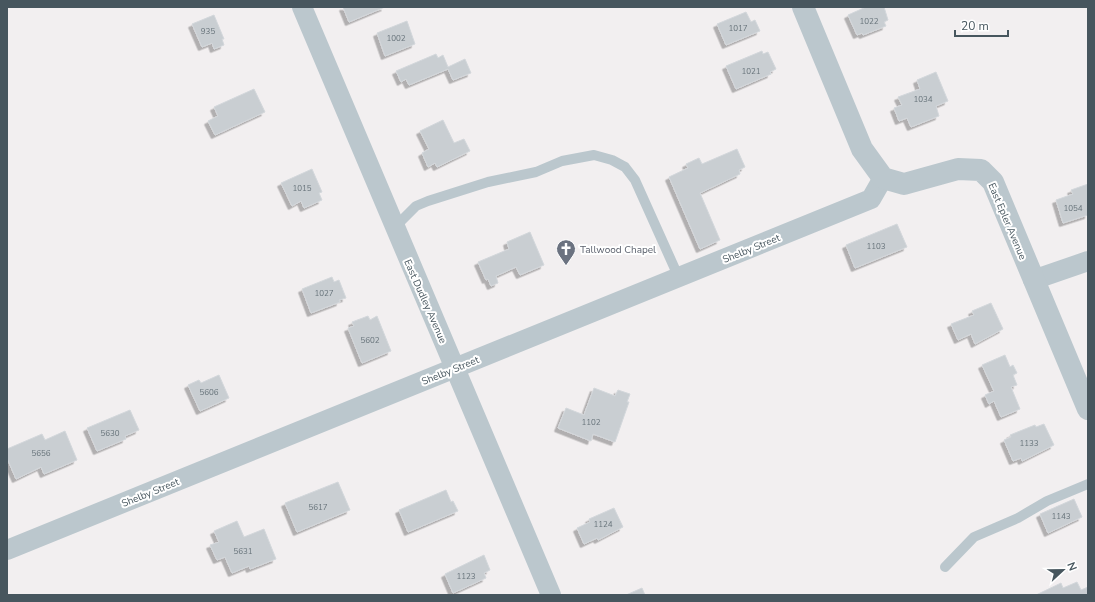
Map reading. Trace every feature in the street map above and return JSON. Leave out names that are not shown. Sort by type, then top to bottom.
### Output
[{"type":"street","name":"East Dudley Avenue","points":[[302,7],[394,228],[456,368],[551,595]]},
{"type":"street","points":[[803,7],[862,149],[883,178]]},
{"type":"street","name":"East Epler Avenue","points":[[883,178],[904,184],[958,169],[981,170],[993,182],[1087,406]]},
{"type":"street","name":"Shelby Street","points":[[7,550],[871,199],[883,178]]},
{"type":"street","points":[[1033,280],[1088,261]]},
{"type":"lane","points":[[394,228],[416,206],[428,201],[488,182],[536,172],[562,161],[594,155],[612,160],[625,167],[635,180],[679,278]]},
{"type":"lane","points":[[945,567],[974,536],[1018,518],[1047,501],[1088,484]]},
{"type":"building","points":[[343,7],[385,7],[349,22]]},
{"type":"building","points":[[866,7],[884,7],[888,20],[884,22],[886,26],[863,35],[862,33],[857,35],[848,15]]},
{"type":"building","points":[[746,12],[751,22],[755,20],[760,31],[726,45],[717,24]]},
{"type":"building","points":[[214,15],[224,39],[222,39],[224,45],[214,49],[212,43],[202,47],[192,24]]},
{"type":"building","points":[[407,21],[415,44],[385,56],[377,33]]},
{"type":"building","points":[[762,51],[763,54],[768,52],[776,69],[770,72],[771,74],[736,89],[726,66]]},
{"type":"building","points":[[436,54],[438,58],[443,55],[448,67],[465,59],[471,73],[453,80],[448,69],[409,85],[406,79],[401,82],[396,71]]},
{"type":"building","points":[[936,72],[948,101],[936,106],[939,116],[911,127],[907,118],[899,121],[894,108],[902,105],[898,97],[920,89],[917,80]]},
{"type":"building","points":[[254,89],[265,112],[215,135],[208,121],[218,116],[214,107]]},
{"type":"building","points":[[443,120],[454,143],[464,139],[470,151],[437,167],[435,163],[428,167],[422,153],[429,149],[420,131]]},
{"type":"building","points":[[737,149],[745,167],[739,170],[740,174],[700,193],[720,240],[700,249],[669,177],[688,168],[686,164],[699,158],[702,164]]},
{"type":"building","points":[[312,169],[322,192],[319,193],[322,200],[304,208],[301,201],[292,206],[281,183]]},
{"type":"building","points":[[1088,184],[1088,215],[1063,223],[1056,200],[1073,194],[1071,190]]},
{"type":"building","points":[[897,224],[907,247],[855,268],[846,245]]},
{"type":"building","points":[[530,232],[544,265],[520,275],[516,267],[496,276],[498,283],[491,286],[488,279],[486,280],[478,262],[509,249],[507,242]]},
{"type":"building","points":[[332,277],[334,282],[339,280],[346,298],[339,300],[340,302],[311,313],[302,289]]},
{"type":"building","points":[[991,303],[1003,329],[975,344],[971,334],[958,340],[951,324],[974,315],[972,311]]},
{"type":"building","points":[[368,316],[370,320],[377,316],[391,351],[362,363],[348,328],[354,326],[352,322]]},
{"type":"building","points":[[1005,355],[1010,367],[1013,365],[1017,373],[1013,375],[1017,385],[1011,387],[1020,409],[1001,417],[994,401],[989,404],[985,395],[994,391],[982,365]]},
{"type":"building","points":[[219,375],[229,398],[200,411],[188,385],[199,380],[201,383]]},
{"type":"building","points":[[594,388],[615,396],[618,390],[630,394],[627,402],[629,402],[615,442],[593,434],[591,441],[558,428],[566,408],[584,415]]},
{"type":"building","points":[[130,410],[139,430],[125,436],[126,439],[97,451],[87,428]]},
{"type":"building","points":[[1044,424],[1054,445],[1022,461],[1021,458],[1013,461],[1004,440],[1011,437],[1010,435],[1035,425],[1036,427]]},
{"type":"building","points":[[65,431],[77,460],[44,474],[41,467],[16,479],[7,458],[7,449],[42,434],[45,440]]},
{"type":"building","points":[[338,482],[350,510],[297,532],[285,503]]},
{"type":"building","points":[[446,490],[451,502],[453,501],[458,511],[408,532],[399,510]]},
{"type":"building","points":[[1074,499],[1082,517],[1048,533],[1040,514]]},
{"type":"building","points":[[614,508],[623,527],[598,540],[597,538],[584,544],[577,528],[590,522],[589,519]]},
{"type":"building","points":[[237,521],[244,537],[264,529],[276,559],[250,569],[249,566],[232,573],[225,557],[217,560],[210,545],[219,542],[214,531]]},
{"type":"building","points":[[484,555],[490,570],[484,573],[486,578],[453,593],[445,574]]},
{"type":"building","points":[[1077,582],[1081,590],[1088,587],[1088,595],[1036,595],[1061,583],[1063,588]]},
{"type":"building","points":[[642,588],[645,595],[626,595]]},
{"type":"place","name":"Tallwood Chapel","points":[[566,266]]}]
